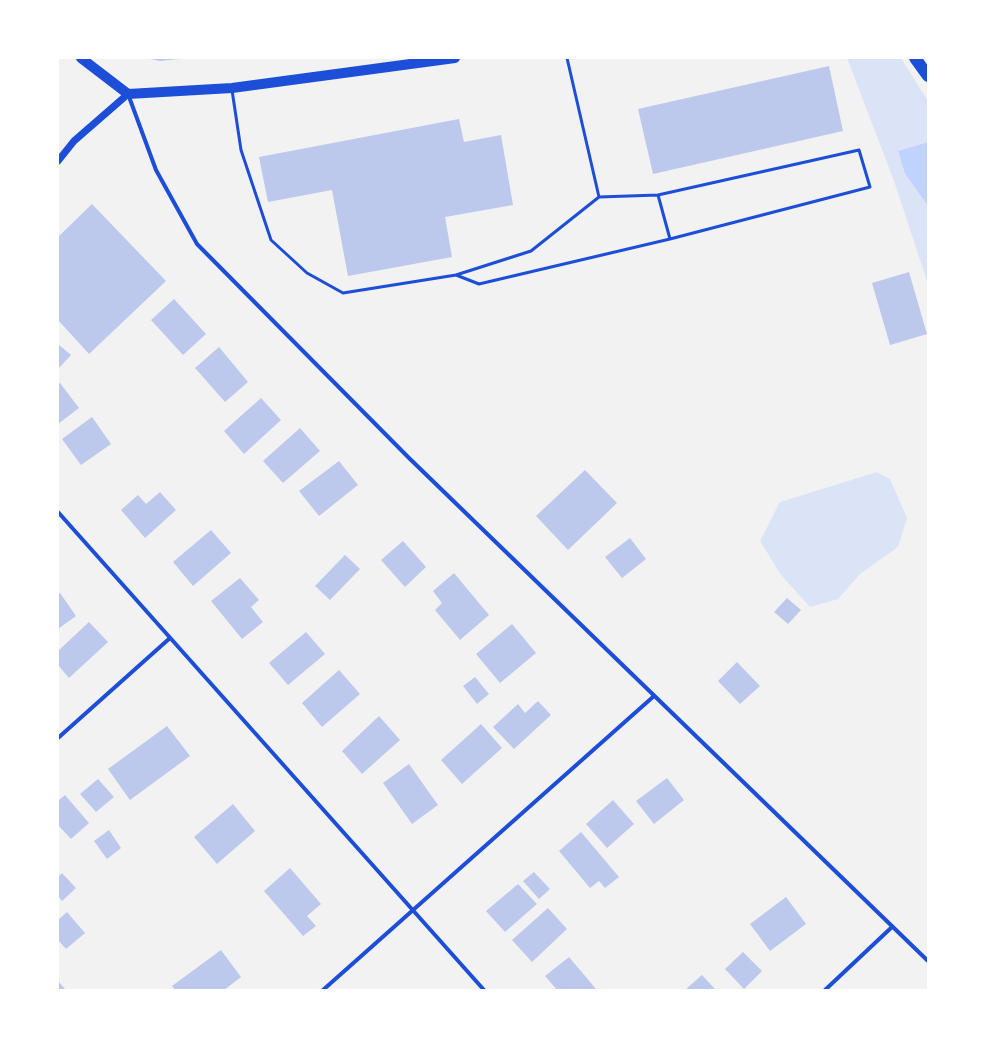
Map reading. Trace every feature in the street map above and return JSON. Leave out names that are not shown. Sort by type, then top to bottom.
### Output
[{"type":"highway","points":[[915,58],[928,76]]},
{"type":"main road","points":[[81,58],[128,94],[232,88],[455,58]]},
{"type":"street","points":[[58,161],[74,142],[128,94],[156,170],[197,244],[409,458],[928,961]]},
{"type":"street","points":[[58,512],[484,990]]},
{"type":"street","points":[[58,738],[170,638]]},
{"type":"street","points":[[323,990],[654,696]]},
{"type":"street","points":[[825,990],[892,927]]},
{"type":"lane","points":[[567,58],[599,197]]},
{"type":"lane","points":[[232,88],[241,150],[271,240],[307,273],[343,293],[456,275],[531,251],[599,197],[658,195],[859,150],[870,187],[670,239],[479,284],[456,275]]},
{"type":"lane","points":[[658,195],[670,239]]},
{"type":"shaded area","points":[[847,58],[901,58],[928,101],[928,142],[898,151],[905,174],[928,206],[928,284],[894,181]]},
{"type":"shaded area","points":[[877,472],[890,479],[907,518],[898,547],[860,574],[838,599],[810,607],[781,575],[760,541],[780,502]]},
{"type":"water","points":[[928,142],[928,206],[905,174],[898,151]]},
{"type":"building","points":[[145,58],[180,58],[180,59],[160,61]]},
{"type":"building","points":[[829,66],[843,131],[653,174],[638,109]]},
{"type":"building","points":[[459,119],[464,142],[501,135],[513,205],[445,217],[452,257],[348,276],[332,190],[268,202],[259,157]]},
{"type":"building","points":[[92,204],[166,281],[89,354],[58,320],[58,237]]},
{"type":"building","points":[[909,272],[927,334],[890,345],[872,283]]},
{"type":"building","points":[[174,299],[206,334],[183,355],[151,320]]},
{"type":"building","points":[[58,344],[71,355],[58,369]]},
{"type":"building","points":[[219,347],[248,382],[225,402],[195,368]]},
{"type":"building","points":[[60,383],[79,408],[58,424],[58,384]]},
{"type":"building","points":[[261,398],[281,420],[244,454],[224,431]]},
{"type":"building","points":[[92,417],[111,444],[81,465],[62,439]]},
{"type":"building","points":[[300,428],[320,451],[283,483],[263,461]]},
{"type":"building","points":[[339,461],[358,485],[319,516],[299,491]]},
{"type":"building","points":[[585,470],[617,503],[568,550],[536,516]]},
{"type":"building","points":[[160,492],[176,510],[145,538],[121,510],[138,495],[146,504]]},
{"type":"building","points":[[211,530],[231,553],[193,586],[173,562]]},
{"type":"building","points":[[630,538],[646,559],[622,578],[605,557]]},
{"type":"building","points":[[403,541],[426,567],[405,587],[381,560]]},
{"type":"building","points":[[345,555],[360,569],[330,600],[315,586]]},
{"type":"building","points":[[454,573],[489,615],[460,640],[435,610],[442,603],[433,591]]},
{"type":"building","points":[[240,578],[259,600],[251,607],[263,622],[242,639],[211,601]]},
{"type":"building","points":[[60,593],[76,616],[58,629],[58,595]]},
{"type":"building","points":[[787,598],[801,610],[788,624],[774,612]]},
{"type":"building","points":[[89,622],[108,642],[69,678],[58,665],[58,651]]},
{"type":"building","points":[[512,624],[536,653],[500,683],[476,654]]},
{"type":"building","points":[[306,632],[325,654],[288,685],[269,663]]},
{"type":"building","points":[[737,662],[760,686],[740,704],[718,681]]},
{"type":"building","points":[[339,670],[360,694],[322,727],[302,703]]},
{"type":"building","points":[[475,677],[489,694],[477,704],[463,686]]},
{"type":"building","points":[[538,701],[551,715],[514,749],[493,727],[518,704],[525,713]]},
{"type":"building","points":[[379,716],[400,740],[362,774],[342,751]]},
{"type":"building","points":[[481,724],[502,748],[462,784],[441,760]]},
{"type":"building","points":[[167,726],[190,756],[130,800],[108,769]]},
{"type":"building","points":[[409,764],[438,805],[412,824],[383,783]]},
{"type":"building","points":[[667,778],[684,800],[654,824],[636,801]]},
{"type":"building","points":[[98,779],[114,797],[96,812],[80,794]]},
{"type":"building","points":[[65,795],[89,823],[71,839],[58,825],[58,801]]},
{"type":"building","points":[[613,800],[634,824],[607,848],[586,824]]},
{"type":"building","points":[[233,804],[255,831],[217,864],[194,837]]},
{"type":"building","points":[[109,830],[121,848],[107,859],[94,841]]},
{"type":"building","points":[[581,832],[619,877],[605,888],[599,881],[590,888],[559,851]]},
{"type":"building","points":[[290,868],[321,904],[307,916],[316,926],[303,936],[264,891]]},
{"type":"building","points":[[534,872],[550,889],[539,899],[523,881]]},
{"type":"building","points":[[62,873],[76,888],[62,901],[58,896],[58,877]]},
{"type":"building","points":[[518,884],[537,904],[505,932],[486,911]]},
{"type":"building","points":[[786,897],[806,924],[770,951],[750,924]]},
{"type":"building","points":[[548,908],[567,929],[532,962],[512,940]]},
{"type":"building","points":[[67,912],[85,933],[66,949],[58,940],[58,920]]},
{"type":"building","points":[[221,950],[241,977],[224,990],[175,990],[172,986]]},
{"type":"building","points":[[743,952],[762,971],[744,989],[725,969]]},
{"type":"building","points":[[569,957],[596,989],[595,990],[557,990],[545,976]]},
{"type":"building","points":[[702,975],[716,990],[685,990]]},
{"type":"building","points":[[58,981],[65,989],[64,990],[58,990]]}]
